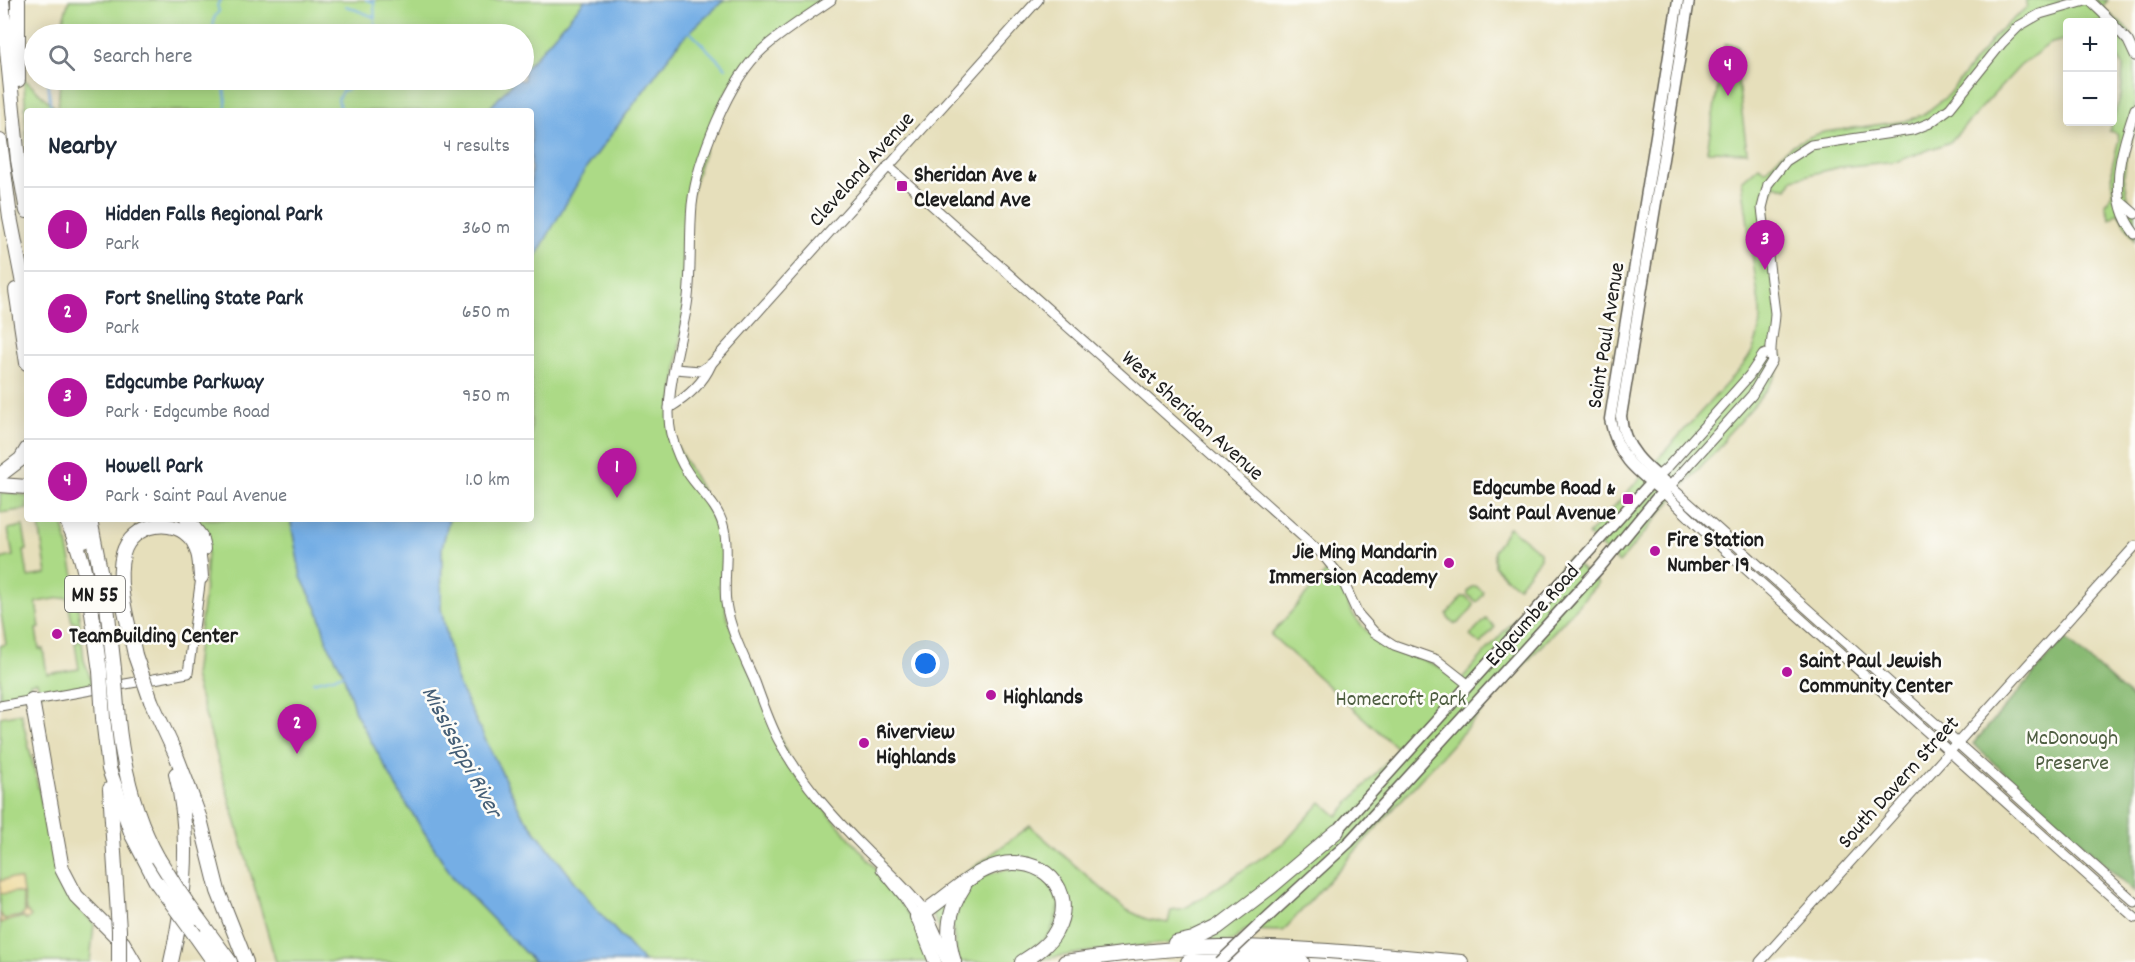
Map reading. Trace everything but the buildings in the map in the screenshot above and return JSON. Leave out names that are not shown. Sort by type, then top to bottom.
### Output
[{"type":"highway","points":[[2,0],[18,160],[24,194]]},
{"type":"highway","points":[[18,0],[18,160]]},
{"type":"highway","points":[[0,141],[10,217],[24,288]]},
{"type":"highway","points":[[10,217],[9,243],[24,343]]},
{"type":"highway","points":[[0,475],[24,454]]},
{"type":"highway","points":[[0,485],[24,488]]},
{"type":"highway","points":[[67,522],[79,550],[107,670]]},
{"type":"highway","name":"MN 55","points":[[80,522],[131,792],[145,832],[158,858],[230,962]]},
{"type":"highway","name":"MN 55","points":[[91,522],[107,606],[107,670],[103,718],[109,769],[132,835],[157,883],[214,962]]},
{"type":"highway","points":[[98,522],[120,609],[171,757],[184,818],[182,908],[171,962]]},
{"type":"highway","points":[[190,522],[196,528],[205,555],[201,577]]},
{"type":"highway","points":[[135,655],[121,574],[124,550],[133,537],[157,525],[181,530],[194,543],[199,555],[201,577]]},
{"type":"highway","points":[[32,700],[62,869],[76,896],[123,943],[134,962]]},
{"type":"highway","points":[[151,701],[188,786],[200,819],[218,891],[246,962]]},
{"type":"highway","points":[[109,769],[119,962]]},
{"type":"highway","points":[[1142,952],[1165,944],[1193,939],[1218,927],[1272,886],[1337,831]]},
{"type":"highway","points":[[921,914],[991,867],[1013,862],[1035,867],[1058,885],[1063,907],[1055,933],[1038,952],[1022,962]]},
{"type":"highway","points":[[954,962],[950,945],[949,918],[967,882]]},
{"type":"highway","points":[[921,914],[935,962]]},
{"type":"highway","points":[[921,914],[937,934],[948,962]]},
{"type":"highway","points":[[163,962],[178,925]]},
{"type":"highway","points":[[1065,962],[1142,952],[1219,947],[1269,948],[1461,962]]},
{"type":"highway","points":[[1188,962],[1269,960],[1302,962]]},
{"type":"main road","name":"Saint Paul Avenue","points":[[1666,489],[1622,454],[1614,437],[1610,419],[1678,0]]},
{"type":"main road","name":"Saint Paul Avenue","points":[[1654,479],[1626,441],[1621,416],[1689,0]]},
{"type":"main road","name":"Edgcumbe Road","points":[[1337,831],[1654,479]]},
{"type":"main road","name":"Edgcumbe Road","points":[[1220,962],[1349,842],[1606,560],[1666,489]]},
{"type":"street","points":[[831,0],[763,49],[736,80],[705,156],[692,201],[688,301],[669,408],[671,433],[678,456],[689,475],[712,503],[723,523],[726,543],[724,586],[729,614],[777,739],[804,780],[921,914]]},
{"type":"street","name":"Cleveland Avenue","points":[[669,408],[683,400],[707,373],[712,363],[1038,0]]},
{"type":"street","name":"Edgcumbe Road","points":[[1666,489],[1752,395],[1772,361],[1769,353],[1775,328],[1775,313],[1762,208],[1768,184],[1779,168],[1792,155],[1811,145],[1912,130],[1930,123],[1950,108],[2002,43],[2019,26],[2040,14],[2089,0],[2107,18]]},
{"type":"street","name":"Edgcumbe Road","points":[[2117,29],[2128,41],[2135,56]]},
{"type":"street","points":[[2135,109],[2118,168],[2118,189],[2121,202],[2125,217],[2135,234]]},
{"type":"street","name":"West Sheridan Avenue","points":[[888,166],[1322,554],[1336,570],[1358,614],[1374,632],[1394,645],[1437,660],[1469,685]]},
{"type":"street","points":[[2121,202],[2135,214]]},
{"type":"street","name":"Edgcumbe Road","points":[[1654,479],[1666,469],[1749,376],[1763,356],[1769,353]]},
{"type":"street","points":[[675,369],[700,371],[712,363]]},
{"type":"street","name":"Saint Paul Avenue","points":[[1666,489],[2135,902]]},
{"type":"street","name":"Saint Paul Avenue","points":[[1666,489],[1711,538],[2135,918]]},
{"type":"street","name":"South Davern Street","points":[[1760,962],[2135,546]]},
{"type":"street","points":[[0,706],[188,673],[201,577]]},
{"type":"green space","points":[[69,0],[585,0],[534,59],[534,24],[63,24]]},
{"type":"green space","points":[[724,0],[826,0],[741,70],[727,91],[713,122],[689,201],[683,319],[669,432],[718,519],[724,554],[726,615],[797,777],[879,872],[915,923],[929,962],[644,962],[597,910],[522,814],[457,682],[441,609],[442,548],[448,522],[534,522],[534,260],[585,170],[681,40]]},
{"type":"green space","points":[[2025,0],[2108,0],[2102,7],[2114,18],[2063,18],[2063,40],[2049,44],[2020,66],[1950,142],[1898,161],[1840,167],[1793,179],[1787,189],[1775,185],[1768,215],[1779,300],[1777,351],[1783,356],[1780,366],[1768,388],[1725,437],[1719,448],[1619,563],[1588,535],[1740,369],[1750,356],[1756,342],[1760,311],[1742,181],[1759,166],[1765,171],[1791,147],[1814,135],[1906,121],[1924,114],[1946,97],[1999,31],[2027,7]]},
{"type":"green space","points":[[2117,20],[2128,30],[2135,41],[2135,128],[2126,158],[2124,175],[2128,197],[2135,210],[2135,240],[2118,212],[2110,219],[2105,204],[2113,194],[2112,167],[2119,139],[2117,133],[2109,131],[2111,126],[2117,126],[2117,107],[2121,95],[2123,66],[2117,56]]},
{"type":"green space","points":[[1725,44],[1737,46],[1738,82],[1747,152],[1707,151]]},
{"type":"green space","points":[[24,90],[36,90],[56,108],[25,108]]},
{"type":"green space","points":[[59,90],[506,90],[490,108],[58,108]]},
{"type":"green space","points":[[0,493],[24,495],[24,509],[0,513]]},
{"type":"green space","points":[[38,522],[61,522],[75,580],[84,660],[93,685],[40,694],[37,682],[30,683],[30,694],[0,699],[0,646],[6,644],[0,609],[0,559],[13,556],[8,529],[23,526],[28,577],[47,574]],"holes":[[[67,597],[72,622],[76,622],[79,642],[75,643],[79,669],[47,674],[43,649],[39,649],[36,629],[40,628],[36,602]]]},
{"type":"green space","points":[[194,522],[292,522],[301,577],[319,613],[327,643],[342,670],[355,712],[402,797],[454,879],[534,962],[276,962],[194,676],[204,598],[207,552]]},
{"type":"green space","points":[[1509,527],[1540,552],[1540,558],[1518,587],[1494,566],[1494,551]]},
{"type":"green space","name":"Homecroft Park","points":[[1569,558],[1598,583],[1283,931],[1245,930],[1233,941],[1182,942],[1032,961],[1040,953],[1064,893],[1013,859],[925,903],[1030,826],[1125,909],[1146,919],[1168,923],[1171,910],[1184,908],[1203,897],[1286,841],[1321,802],[1337,816],[1398,749],[1271,635],[1326,572],[1331,572],[1334,576],[1352,613],[1373,637],[1393,650],[1436,665],[1458,683]]},
{"type":"green space","points":[[1476,586],[1483,592],[1477,602],[1468,595],[1468,591]]},
{"type":"green space","points":[[1462,597],[1466,597],[1473,603],[1473,607],[1459,623],[1455,624],[1447,614]]},
{"type":"green space","points":[[1486,619],[1495,627],[1480,644],[1470,636]]},
{"type":"green space","name":"McDonough Preserve","points":[[2065,638],[2135,701],[2135,892],[1973,744]]},
{"type":"green space","points":[[21,713],[62,889],[94,924],[90,962],[0,962],[0,717]]},
{"type":"green space","points":[[1017,867],[1045,876],[1060,904],[1050,934],[1016,962],[958,962],[952,925],[967,887],[985,875]]},
{"type":"green space","points":[[951,896],[946,932],[942,933],[931,913]]},
{"type":"sand","points":[[10,878],[21,880],[26,911],[31,916],[27,920],[23,917],[0,923],[0,913],[4,919],[22,916],[25,912],[22,894],[16,892],[0,894],[0,881]]},
{"type":"water","points":[[585,0],[724,0],[681,40],[585,170],[534,260],[534,108],[490,108],[506,90],[534,90],[534,59]]},
{"type":"water","name":"Mississippi River","points":[[448,522],[442,548],[441,609],[457,682],[522,814],[597,910],[644,962],[534,962],[454,879],[402,797],[355,712],[342,670],[327,643],[319,613],[301,577],[291,523]]},
{"type":"waterway","points":[[214,24],[214,18],[219,11],[217,5],[221,0]]},
{"type":"waterway","points":[[366,0],[374,2]]},
{"type":"waterway","points":[[374,0],[375,24]]},
{"type":"waterway","points":[[346,6],[374,17]]},
{"type":"waterway","points":[[688,30],[726,68]]},
{"type":"waterway","points":[[49,90],[51,108]]},
{"type":"waterway","points":[[224,90],[225,108]]},
{"type":"waterway","points":[[340,108],[338,99],[342,91],[347,90]]},
{"type":"waterway","points":[[313,682],[345,674]]},
{"type":"place","name":"Howell Park","points":[[1728,96]]},
{"type":"place","name":"Sheridan Ave & Cleveland Ave","points":[[902,186]]},
{"type":"place","name":"Edgcumbe Parkway","points":[[1765,270]]},
{"type":"place","name":"Hidden Falls Regional Park","points":[[617,498]]},
{"type":"place","name":"Edgcumbe Road & Saint Paul Avenue","points":[[1628,499]]},
{"type":"place","name":"Fire Station Number 19","points":[[1655,551]]},
{"type":"place","name":"Jie Ming Mandarin Immersion Academy","points":[[1449,563]]},
{"type":"place","name":"TeamBuilding Center","points":[[57,634]]},
{"type":"place","name":"Saint Paul Jewish Community Center","points":[[1787,672]]},
{"type":"place","name":"Highlands","points":[[991,695]]},
{"type":"place","name":"Riverview Highlands","points":[[864,743]]},
{"type":"place","name":"Fort Snelling State Park","points":[[297,754]]}]
